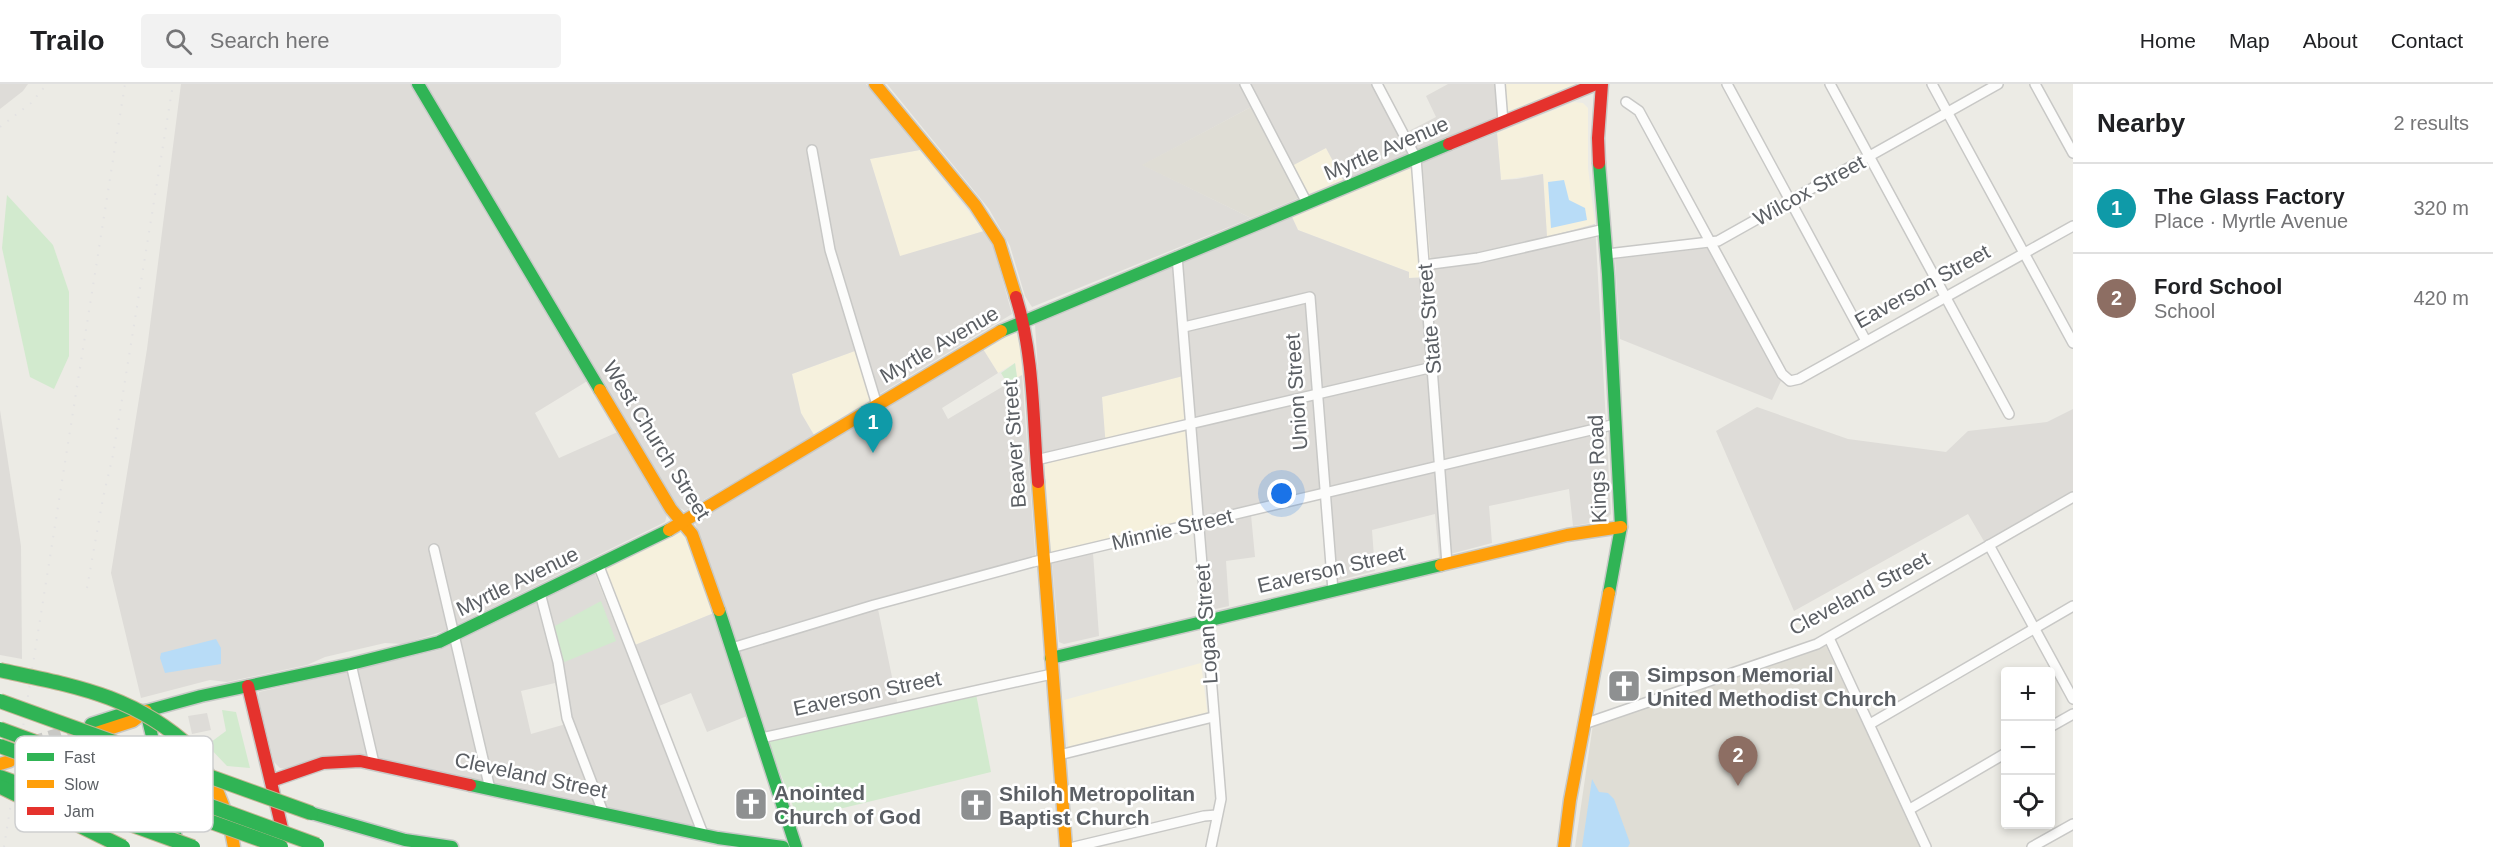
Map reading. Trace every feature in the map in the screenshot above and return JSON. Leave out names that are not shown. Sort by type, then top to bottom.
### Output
[{"type":"main road","name":"West Church Street","points":[[418,84],[671,508],[692,534],[732,648],[796,847]]},
{"type":"main road","name":"Beaver Street","points":[[875,84],[989,224],[1003,252],[1023,320],[1066,847]]},
{"type":"main road","name":"Myrtle Avenue","points":[[91,729],[130,711],[146,711],[168,704],[416,649],[453,635],[684,523],[1007,327],[1596,84]]},
{"type":"main road","name":"Kings Road","points":[[1564,847],[1570,800],[1621,527],[1607,254],[1598,147],[1602,84]]},
{"type":"main road","name":"Eaverson Street","points":[[1051,658],[1567,535],[1621,527]]},
{"type":"main road","points":[[0,670],[102,693],[127,702],[163,722],[178,736]]},
{"type":"main road","points":[[248,686],[287,847]]},
{"type":"main road","points":[[0,701],[97,736]]},
{"type":"main road","points":[[146,711],[152,736]]},
{"type":"main road","points":[[0,729],[19,736]]},
{"type":"main road","name":"Cleveland Street","points":[[271,781],[323,763],[338,761],[374,764],[703,834],[783,847]]},
{"type":"main road","points":[[0,777],[15,782]]},
{"type":"main road","points":[[213,778],[403,847]]},
{"type":"main road","points":[[213,781],[230,824],[234,847]]},
{"type":"main road","points":[[0,787],[15,794]]},
{"type":"main road","points":[[1556,847],[1570,800]]},
{"type":"main road","points":[[213,807],[320,846]]},
{"type":"main road","points":[[311,813],[405,840],[452,847]]},
{"type":"main road","points":[[213,824],[281,847]]},
{"type":"main road","points":[[92,832],[123,847]]},
{"type":"main road","points":[[152,832],[193,847]]},
{"type":"main road","points":[[174,832],[178,847]]},
{"type":"street","points":[[1245,84],[1307,203]]},
{"type":"street","name":"State Street","points":[[1377,84],[1416,158],[1447,564]]},
{"type":"street","points":[[1500,84],[1503,122]]},
{"type":"street","points":[[1727,84],[1866,341]]},
{"type":"street","points":[[1830,84],[2009,414]]},
{"type":"street","points":[[1932,84],[2073,343]]},
{"type":"street","name":"Wilcox Street","points":[[1607,254],[1712,243],[1998,84]]},
{"type":"street","points":[[2035,84],[2073,153]]},
{"type":"street","points":[[1626,102],[1640,111],[1712,243]]},
{"type":"street","points":[[812,150],[830,250],[877,405]]},
{"type":"street","name":"Eaverson Street","points":[[1712,243],[1782,374],[1790,381],[1800,379],[2073,226]]},
{"type":"street","points":[[1424,265],[1478,258],[1605,229]]},
{"type":"street","name":"Logan Street","points":[[1177,256],[1221,799],[1211,847]]},
{"type":"street","name":"Union Street","points":[[1184,327],[1310,297],[1332,591]]},
{"type":"street","points":[[1036,460],[1433,367]]},
{"type":"street","name":"Minnie Street","points":[[732,648],[874,605],[1044,559],[1616,424]]},
{"type":"street","name":"Cleveland Street","points":[[1584,724],[1799,651],[1829,638],[2073,497]]},
{"type":"street","points":[[1989,545],[2073,699]]},
{"type":"street","points":[[434,549],[490,789]]},
{"type":"street","points":[[598,564],[703,834]]},
{"type":"street","points":[[540,593],[558,662],[567,718],[603,812]]},
{"type":"street","points":[[1870,724],[2073,606]]},
{"type":"street","points":[[1829,638],[1910,808],[1926,847]]},
{"type":"street","points":[[351,664],[374,764]]},
{"type":"street","name":"Eaverson Street","points":[[761,738],[1052,674]]},
{"type":"street","points":[[2055,724],[2073,714]]},
{"type":"street","points":[[1059,754],[1214,717]]},
{"type":"street","points":[[1910,808],[2001,756]]},
{"type":"street","points":[[1074,847],[1217,815]]},
{"type":"street","points":[[2032,847],[2073,824]]},
{"type":"street","points":[[1121,836],[1124,847]]},
{"type":"shaded area","points":[[0,84],[28,84],[23,91],[0,109]]},
{"type":"shaded area","points":[[181,84],[413,84],[589,380],[535,413],[559,458],[620,431],[668,511],[665,522],[444,631],[403,644],[385,643],[325,657],[307,665],[227,682],[210,680],[141,698],[111,573],[147,349]]},
{"type":"shaded area","points":[[424,84],[866,84],[920,150],[870,159],[900,256],[984,231],[994,248],[1012,314],[878,395],[863,348],[792,374],[801,413],[814,435],[685,511],[677,506],[608,394]]},
{"type":"shaded area","points":[[887,84],[1372,84],[1399,136],[1436,117],[1426,96],[1448,84],[1505,84],[1507,113],[1343,180],[1326,148],[1284,170],[1251,107],[1143,165],[1251,218],[1032,307],[1025,296],[1010,246],[989,209]]},
{"type":"shaded area","points":[[1505,84],[1578,84],[1507,113]]},
{"type":"shaded area","points":[[1574,102],[1583,103],[1588,108],[1588,168],[1595,224],[1547,237],[1543,174],[1501,180],[1497,133]]},
{"type":"shaded area","points":[[1251,107],[1299,198],[1251,218],[1142,165]]},
{"type":"shaded area","points":[[1497,133],[1501,180],[1543,174],[1547,237],[1595,224],[1611,514],[1603,521],[1573,526],[1569,489],[1489,506],[1492,543],[1439,557],[1435,514],[1372,530],[1375,571],[1328,583],[1320,499],[1251,515],[1255,557],[1226,561],[1229,606],[1202,612],[1183,376],[1102,397],[1106,448],[1044,464],[1035,324],[1292,217],[1298,230],[1409,272],[1409,278],[1432,277],[1422,163]]},
{"type":"shaded area","points":[[1326,148],[1343,180],[1299,198],[1284,170]]},
{"type":"shaded area","points":[[920,150],[984,231],[900,257],[870,159]]},
{"type":"shaded area","points":[[1422,163],[1432,277],[1409,278],[1409,272],[1298,230],[1292,217]]},
{"type":"shaded area","points":[[1710,248],[1781,381],[1772,400],[1620,339],[1615,259]]},
{"type":"shaded area","points":[[1011,331],[1017,334],[1020,348],[1022,375],[1017,378],[1015,363],[998,373],[983,349]]},
{"type":"shaded area","points":[[863,348],[878,395],[814,435],[801,413],[792,374]]},
{"type":"shaded area","points":[[983,349],[998,373],[942,408],[948,419],[1022,375],[1036,565],[878,609],[899,711],[768,741],[695,523]]},
{"type":"shaded area","points":[[1183,376],[1195,528],[1052,563],[1044,464],[1105,448],[1102,397]]},
{"type":"shaded area","points":[[1757,407],[1848,439],[1946,452],[1968,431],[2047,422],[2073,409],[2073,492],[1985,543],[1968,514],[1794,611],[1716,431]]},
{"type":"shaded area","points":[[0,410],[21,546],[22,659],[0,655]]},
{"type":"shaded area","points":[[683,531],[696,559],[714,613],[625,649],[595,574]]},
{"type":"shaded area","points":[[1093,553],[1099,636],[1064,644],[1059,642],[1052,563]]},
{"type":"shaded area","points":[[595,574],[625,649],[714,613],[747,716],[707,732],[691,693],[649,710],[695,829],[367,756],[334,756],[287,769],[280,768],[274,762],[258,697],[259,692],[439,650]],"holes":[[[555,683],[566,724],[531,734],[521,691]]]},
{"type":"shaded area","points":[[1826,646],[1921,847],[1575,847],[1593,724]]},
{"type":"shaded area","points":[[1201,663],[1209,724],[1069,756],[1064,700]]},
{"type":"shaded area","points":[[207,713],[211,730],[192,734],[188,716]]},
{"type":"green space","points":[[7,195],[53,245],[69,292],[69,356],[54,389],[30,377],[2,248]]},
{"type":"green space","points":[[1015,363],[1017,377],[1007,383],[1001,373]]},
{"type":"green space","points":[[601,601],[616,641],[562,663],[553,627]]},
{"type":"green space","points":[[976,694],[991,772],[798,819],[768,741]]},
{"type":"green space","points":[[222,710],[236,712],[250,768],[227,766],[213,751],[213,741],[226,731]]},
{"type":"water","points":[[1564,180],[1569,200],[1585,208],[1587,220],[1551,228],[1548,182]]},
{"type":"water","points":[[216,639],[221,648],[221,664],[165,673],[160,658],[161,653]]},
{"type":"water","points":[[1592,779],[1599,792],[1608,793],[1614,799],[1630,843],[1628,847],[1582,847]]},
{"type":"tunnel","points":[[52,736],[78,728]]},
{"type":"railway","points":[[0,127],[31,103],[47,84]]},
{"type":"railway","points":[[22,736],[125,84]]},
{"type":"railway","points":[[87,588],[113,455],[173,84]]},
{"type":"railway","points":[[4,847],[15,778]]},
{"type":"traffic: fast","points":[[418,84],[600,390]]},
{"type":"traffic: fast","points":[[1001,331],[1449,144]]},
{"type":"traffic: fast","points":[[1599,163],[1608,274],[1621,527],[1609,593]]},
{"type":"traffic: fast","points":[[91,724],[131,711],[146,711],[201,696],[351,664],[439,642],[669,530]]},
{"type":"traffic: fast","points":[[1051,658],[1441,565]]},
{"type":"traffic: fast","points":[[719,610],[796,847]]},
{"type":"traffic: fast","points":[[0,670],[102,695],[148,716],[176,736]]},
{"type":"traffic: fast","points":[[0,701],[97,736]]},
{"type":"traffic: fast","points":[[146,711],[152,736]]},
{"type":"traffic: fast","points":[[0,729],[19,736]]},
{"type":"traffic: fast","points":[[0,746],[15,751]]},
{"type":"traffic: fast","points":[[0,777],[15,782]]},
{"type":"traffic: fast","points":[[213,778],[311,813]]},
{"type":"traffic: fast","points":[[470,785],[718,838],[783,847]]},
{"type":"traffic: fast","points":[[1,787],[15,794]]},
{"type":"traffic: fast","points":[[213,807],[317,845]]},
{"type":"traffic: fast","points":[[311,813],[405,840],[452,847]]},
{"type":"traffic: fast","points":[[213,823],[281,847]]},
{"type":"traffic: fast","points":[[92,832],[123,847]]},
{"type":"traffic: fast","points":[[152,832],[193,847]]},
{"type":"traffic: fast","points":[[175,832],[178,846]]},
{"type":"traffic: slow","points":[[875,84],[975,205],[999,242],[1016,297]]},
{"type":"traffic: slow","points":[[669,530],[1001,331]]},
{"type":"traffic: slow","points":[[600,390],[671,509],[692,534],[719,610]]},
{"type":"traffic: slow","points":[[1038,482],[1066,847]]},
{"type":"traffic: slow","points":[[1441,565],[1567,535],[1621,527]]},
{"type":"traffic: slow","points":[[1564,847],[1570,800],[1609,593]]},
{"type":"traffic: slow","points":[[90,735],[133,721],[146,711]]},
{"type":"traffic: slow","points":[[0,764],[10,761]]},
{"type":"traffic: slow","points":[[213,784],[228,820],[234,847]]},
{"type":"traffic: jam","points":[[1449,144],[1596,84]]},
{"type":"traffic: jam","points":[[1599,163],[1598,138],[1602,84]]},
{"type":"traffic: jam","points":[[1016,297],[1030,365],[1038,482]]},
{"type":"traffic: jam","points":[[248,686],[284,837]]},
{"type":"traffic: jam","points":[[271,781],[323,763],[360,761],[470,785]]},
{"type":"place","name":"The Glass Factory","points":[[873,453]]},
{"type":"place","name":"Simpson Memorial United Methodist Church","points":[[1624,686]]},
{"type":"place","name":"Ford School","points":[[1738,786]]},
{"type":"place","name":"Anointed Church of God","points":[[751,804]]},
{"type":"place","name":"Shiloh Metropolitan Baptist Church","points":[[976,805]]}]
